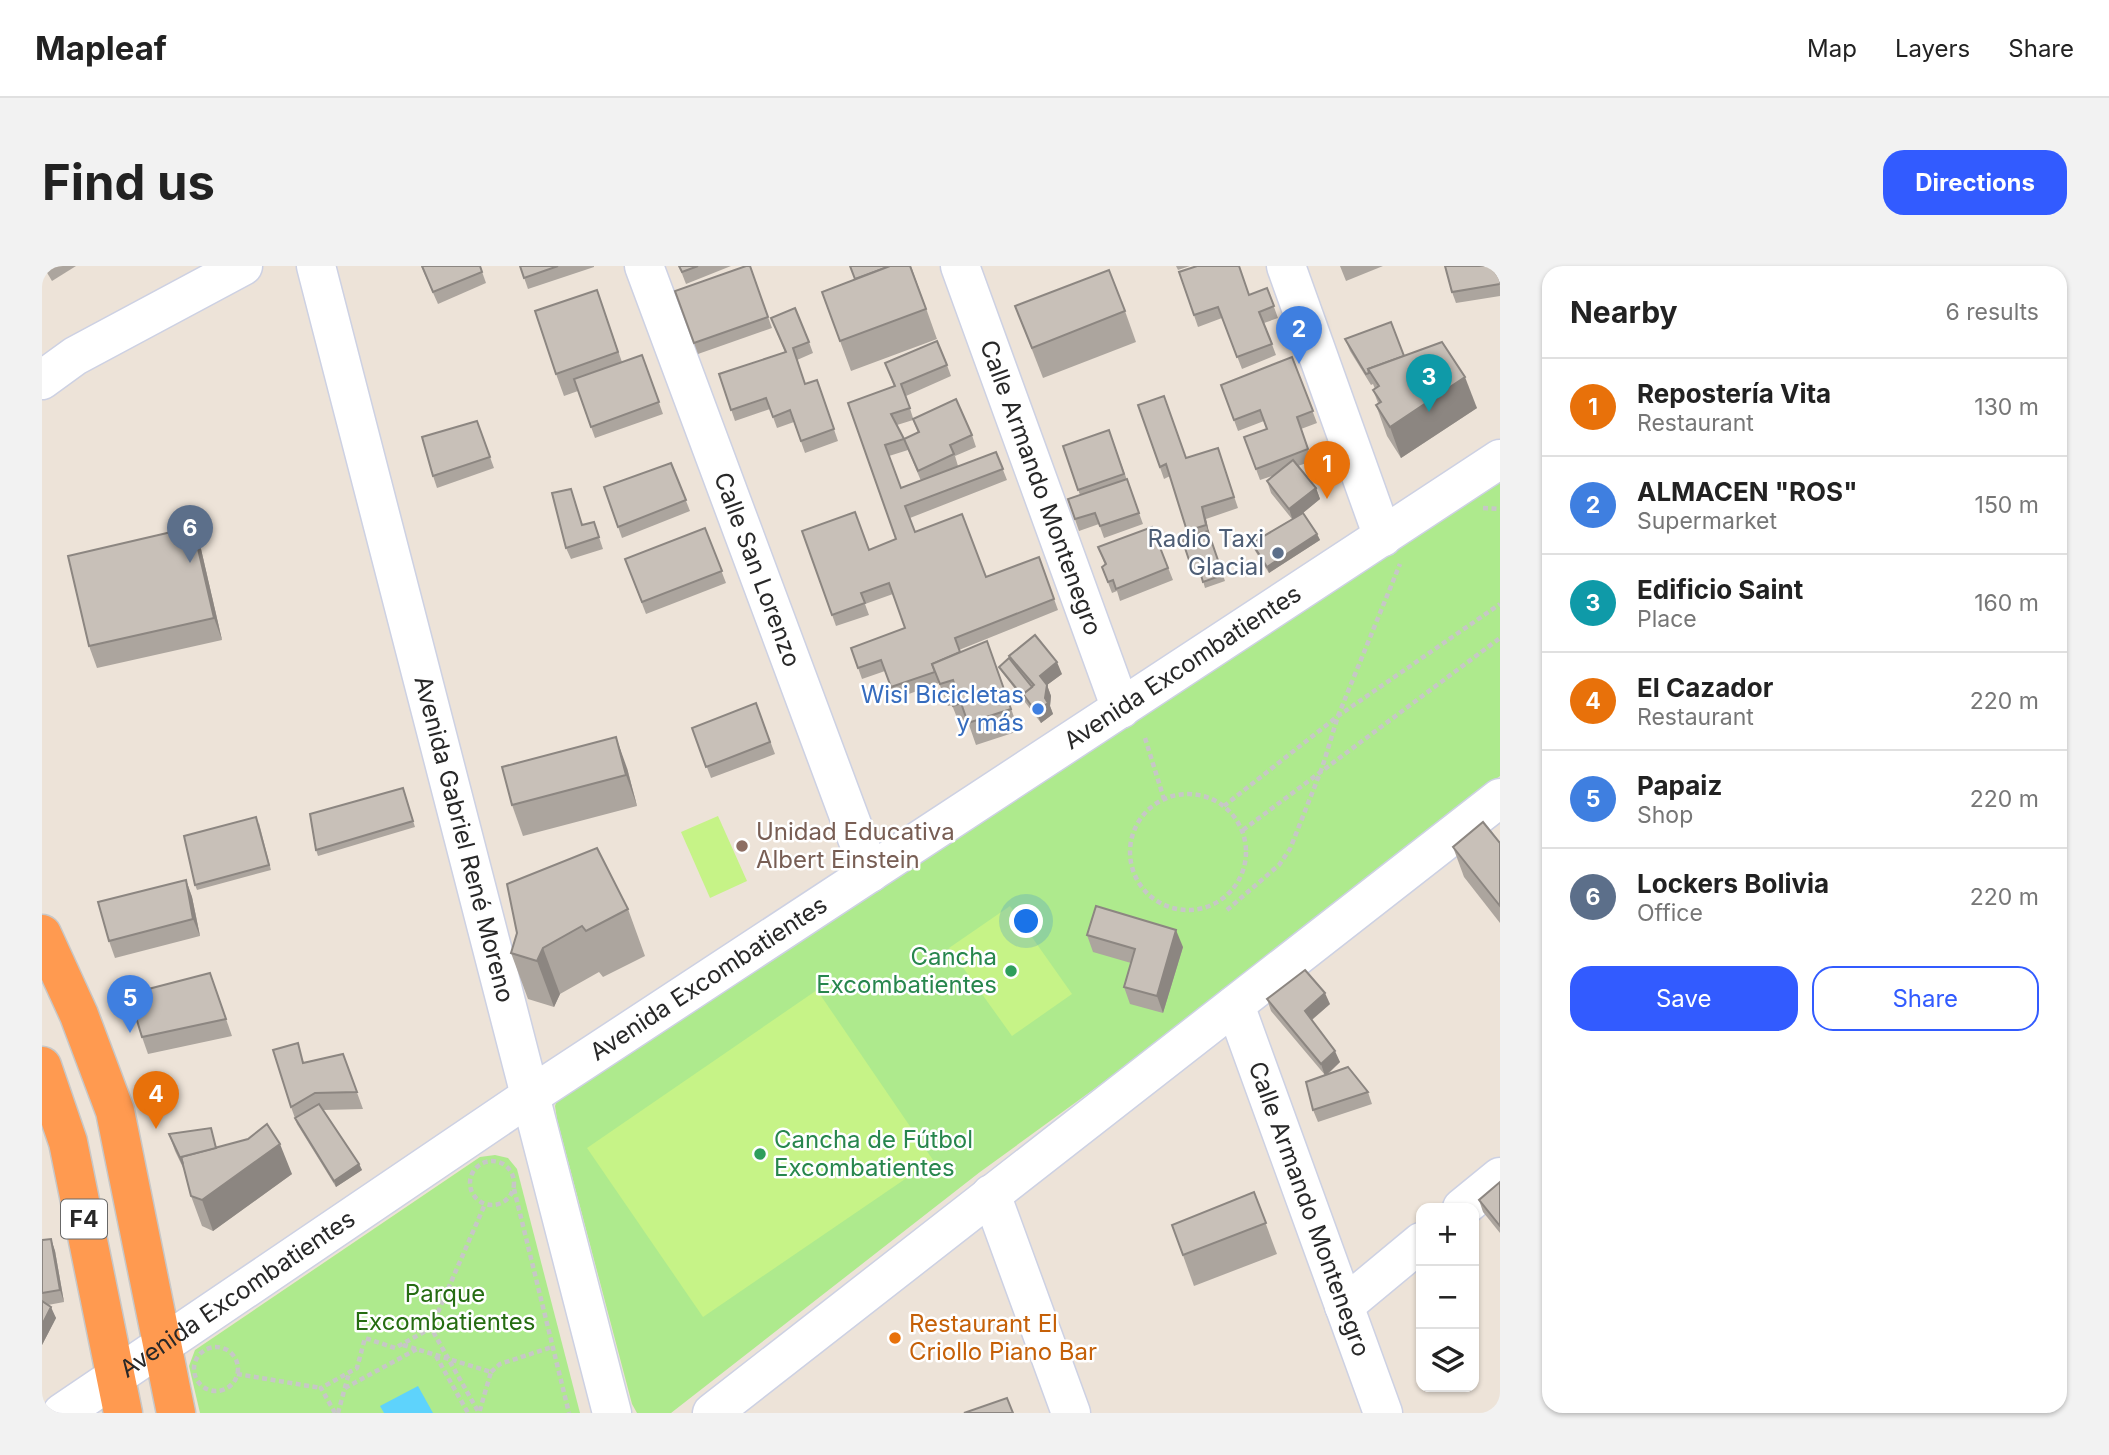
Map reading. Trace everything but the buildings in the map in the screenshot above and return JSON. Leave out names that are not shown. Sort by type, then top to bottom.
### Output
[{"type":"highway","name":"F4","points":[[42,934],[79,1015],[115,1111],[176,1413]]},
{"type":"highway","name":"F4","points":[[42,1066],[68,1142],[123,1413]]},
{"type":"street","points":[[42,380],[75,356],[243,266]]},
{"type":"street","name":"Avenida Gabriel René Moreno","points":[[316,266],[612,1413]]},
{"type":"street","name":"Calle San Lorenzo","points":[[644,266],[870,873]]},
{"type":"street","name":"Calle Armando Montenegro","points":[[960,266],[1121,709]]},
{"type":"street","points":[[1286,266],[1392,550]]},
{"type":"street","name":"Avenida Excombatientes","points":[[62,1413],[530,1096],[1121,709],[1392,550],[1500,459]]},
{"type":"street","points":[[712,1413],[1500,798]]},
{"type":"street","name":"Calle Armando Montenegro","points":[[1235,1005],[1383,1413]]},
{"type":"street","points":[[1468,1203],[1500,1177]]},
{"type":"street","points":[[991,1194],[1071,1413]]},
{"type":"street","points":[[1344,1306],[1416,1246]]},
{"type":"path","points":[[1483,508],[1500,509]]},
{"type":"path","points":[[1227,910],[1279,865],[1290,849],[1322,768],[1392,550]]},
{"type":"path","points":[[1224,806],[1338,716],[1500,604]]},
{"type":"path","points":[[1242,830],[1500,638]]},
{"type":"path","points":[[1145,738],[1164,799]]},
{"type":"path","points":[[1185,794],[1205,796],[1224,806],[1242,830],[1247,849],[1244,869],[1228,893],[1203,908],[1184,910],[1165,905],[1149,895],[1137,880],[1131,861],[1131,842],[1138,824],[1149,809],[1164,799],[1185,794]]},
{"type":"path","points":[[514,1189],[506,1201],[492,1206],[474,1195],[469,1182],[475,1168],[494,1161],[507,1167],[514,1181],[569,1413]]},
{"type":"path","points":[[237,1374],[321,1388],[357,1368],[365,1338],[395,1348],[431,1328],[485,1204]]},
{"type":"path","points":[[431,1328],[479,1413]]},
{"type":"path","points":[[402,1344],[491,1372]]},
{"type":"path","points":[[479,1413],[491,1372],[500,1364],[552,1347]]},
{"type":"path","points":[[224,1349],[235,1359],[237,1374],[230,1386],[216,1391],[208,1390],[194,1374],[195,1360],[204,1350],[224,1349]]},
{"type":"path","points":[[345,1388],[417,1349]]},
{"type":"path","points":[[435,1355],[468,1413]]},
{"type":"path","points":[[321,1388],[336,1413],[349,1372]]},
{"type":"path","points":[[340,1406],[344,1413]]},
{"type":"green space","name":"Parque Excombatientes","points":[[1500,482],[1500,776],[1229,991],[980,1172],[671,1413],[637,1413],[632,1404],[557,1119],[555,1106],[559,1095]]},
{"type":"green space","points":[[718,816],[747,881],[710,898],[681,832]]},
{"type":"green space","name":"Cancha Excombatientes","points":[[1010,906],[1072,994],[1012,1036],[949,948]]},
{"type":"green space","name":"Cancha de Fútbol Excombatientes","points":[[817,990],[933,1160],[703,1317],[587,1148]]},
{"type":"green space","name":"Parque Excombatientes","points":[[495,1155],[508,1158],[517,1169],[580,1413],[200,1413],[189,1366],[195,1350],[480,1157]]},
{"type":"water","points":[[418,1386],[433,1413],[384,1413],[380,1406]]},
{"type":"place","name":"ALMACEN \"ROS\"","points":[[1299,364]]},
{"type":"place","name":"Edificio Saint","points":[[1429,412]]},
{"type":"place","name":"Repostería Vita","points":[[1327,499]]},
{"type":"place","name":"Radio Taxi Glacial","points":[[1278,553]]},
{"type":"place","name":"Lockers Bolivia","points":[[190,563]]},
{"type":"place","name":"Wisi Bicicletas y más","points":[[1038,709]]},
{"type":"place","name":"Unidad Educativa Albert Einstein","points":[[742,846]]},
{"type":"place","name":"Cancha Excombatientes","points":[[1011,971]]},
{"type":"place","name":"Papaiz","points":[[130,1033]]},
{"type":"place","name":"El Cazador","points":[[156,1129]]},
{"type":"place","name":"Cancha de Fútbol Excombatientes","points":[[760,1154]]},
{"type":"place","name":"Restaurant El Criollo Piano Bar","points":[[895,1338]]}]
